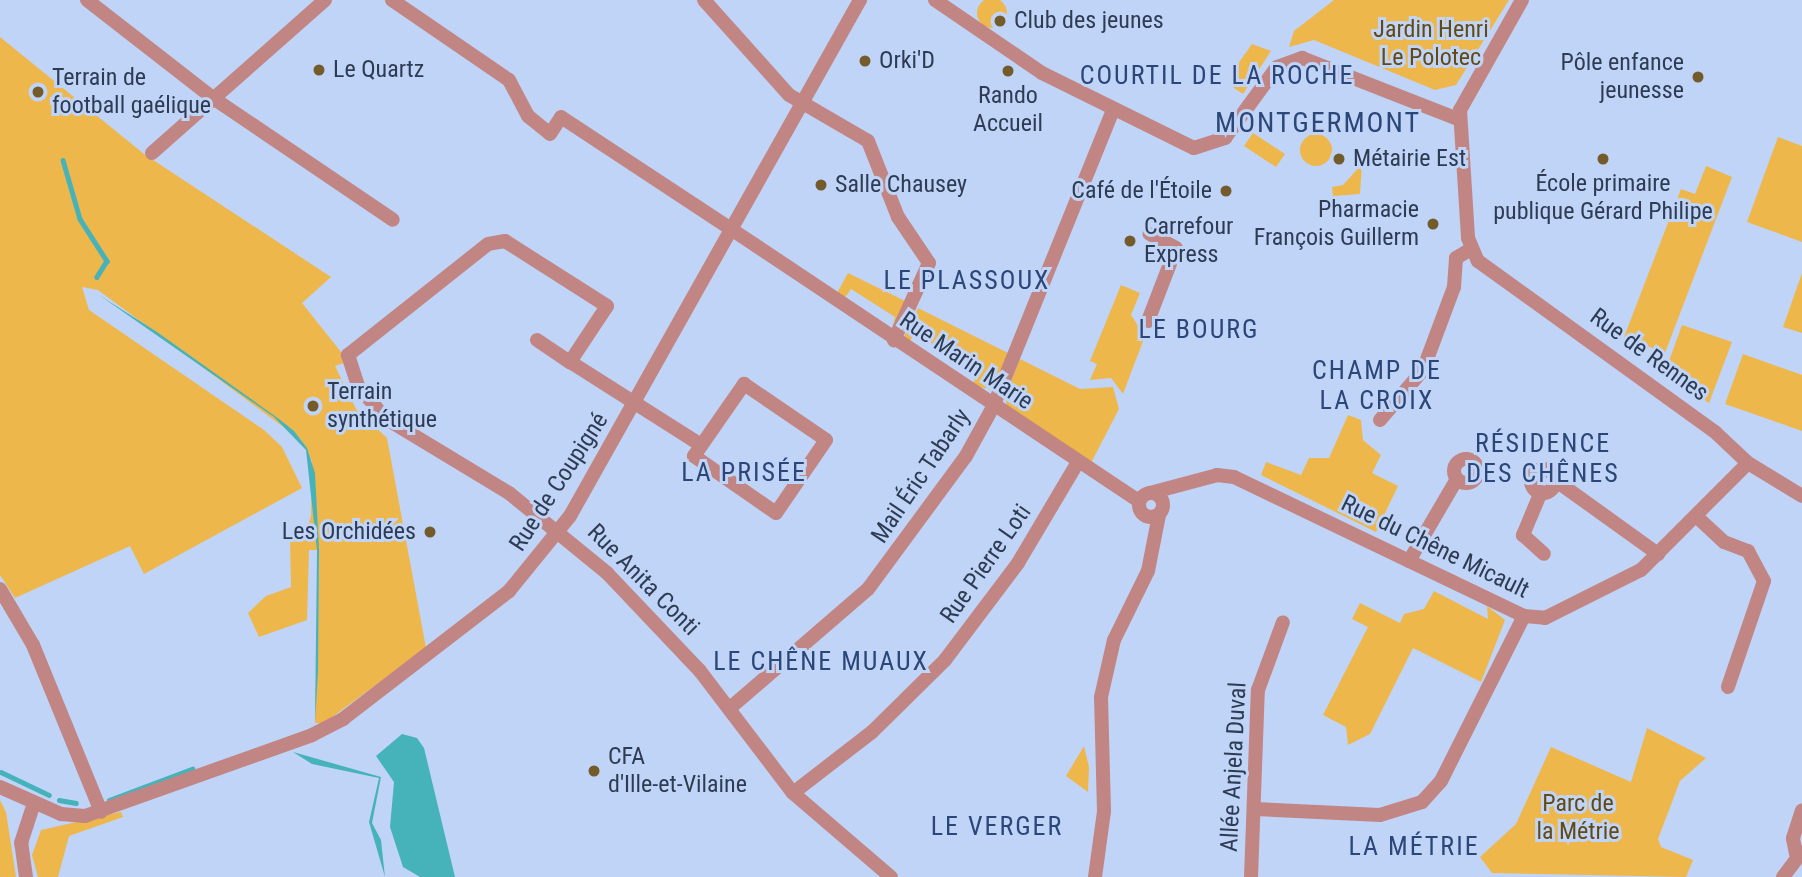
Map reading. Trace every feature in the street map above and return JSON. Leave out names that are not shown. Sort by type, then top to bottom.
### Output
[{"type":"street","points":[[87,0],[213,98],[393,220]]},
{"type":"street","points":[[152,153],[325,0]]},
{"type":"street","name":"Rue Marin Marie","points":[[392,0],[509,80],[528,116],[550,134],[561,117],[993,407],[1144,502]]},
{"type":"street","points":[[704,0],[803,107],[868,141],[898,217],[929,263],[894,340]]},
{"type":"street","name":"Rue de Coupigné","points":[[0,787],[61,814],[101,812],[343,719],[509,591],[560,530],[635,404],[734,231],[860,0]]},
{"type":"street","points":[[935,0],[1042,73],[1113,110],[1202,148],[1234,128],[1277,67],[1301,58],[1458,120]]},
{"type":"street","points":[[1380,420],[1423,370],[1454,287],[1456,258],[1471,250],[1458,120],[1466,92],[1522,0]]},
{"type":"street","name":"Mail Éric Tabarly","points":[[730,708],[869,589],[924,521],[993,407],[1113,110]]},
{"type":"street","points":[[1148,321],[1176,248],[1150,234]]},
{"type":"street","name":"Rue Anita Conti","points":[[570,362],[607,306],[498,240],[348,355],[358,386],[384,418],[560,530],[652,618],[730,708],[793,793],[891,877]]},
{"type":"street","name":"Rue de Rennes","points":[[1471,250],[1496,278],[1569,324],[1715,432],[1748,463],[1802,496]]},
{"type":"street","points":[[537,340],[701,445]]},
{"type":"street","points":[[744,384],[826,440],[776,513],[694,456],[701,445],[744,384]]},
{"type":"street","name":"Rue Pierre Loti","points":[[793,793],[872,732],[945,660],[1018,563],[1078,462]]},
{"type":"street","name":"Rue du Chêne Micault","points":[[1144,502],[1184,484],[1217,475],[1253,483],[1524,616],[1555,615],[1641,570],[1748,463]]},
{"type":"street","points":[[1541,492],[1531,483],[1534,472],[1549,470],[1555,480],[1658,554]]},
{"type":"street","points":[[1409,561],[1457,479]]},
{"type":"street","points":[[1544,554],[1523,535],[1541,492],[1555,480]]},
{"type":"street","points":[[1095,877],[1105,778],[1098,756],[1101,697],[1114,640],[1153,551],[1161,511],[1184,484]]},
{"type":"street","points":[[1144,502],[1161,511]]},
{"type":"street","points":[[1144,502],[1161,511]]},
{"type":"street","points":[[1144,502],[1153,551]]},
{"type":"street","points":[[1696,516],[1724,542],[1748,551],[1764,581],[1728,687]]},
{"type":"street","points":[[0,589],[33,645],[101,812]]},
{"type":"street","points":[[1255,809],[1392,814],[1422,802],[1441,781],[1524,616]]},
{"type":"street","name":"Allée Anjela Duval","points":[[1251,877],[1258,690],[1283,622]]},
{"type":"street","points":[[26,877],[22,843],[34,803]]},
{"type":"street","points":[[1783,877],[1799,853],[1793,838],[1802,810]]},
{"type":"street","points":[[1097,855],[1105,877]]},
{"type":"green space","name":"Club des jeunes","points":[[992,-2],[1003,2],[1007,13],[1003,24],[992,28],[981,24],[977,13],[981,2]]},
{"type":"green space","name":"Jardin Henri Le Polotec","points":[[1334,0],[1509,0],[1456,85],[1435,90],[1314,40],[1289,47],[1294,31]]},
{"type":"green space","points":[[0,37],[144,154],[331,277],[302,303],[341,352],[344,363],[335,366],[356,409],[387,438],[426,648],[324,723],[315,723],[319,550],[309,550],[307,620],[259,637],[248,613],[266,596],[291,587],[290,537],[305,534],[311,516],[312,461],[301,440],[98,290],[82,287],[89,310],[264,430],[282,447],[302,488],[144,574],[130,546],[15,598],[0,575]]},
{"type":"green space","points":[[1252,44],[1271,51],[1243,94],[1231,86],[1236,80],[1230,75]]},
{"type":"green space","points":[[1253,133],[1285,154],[1276,167],[1244,146]]},
{"type":"green space","points":[[1316,134],[1328,138],[1332,150],[1328,162],[1316,166],[1304,162],[1300,150],[1304,138]]},
{"type":"green space","points":[[1778,137],[1802,146],[1802,242],[1747,222]]},
{"type":"green space","points":[[1362,164],[1360,194],[1333,196],[1332,187],[1343,185]]},
{"type":"green space","points":[[1706,166],[1732,177],[1665,353],[1624,337],[1681,189],[1695,194]]},
{"type":"green space","points":[[848,273],[907,302],[892,331],[895,317],[851,289],[844,299],[837,293]]},
{"type":"green space","points":[[1802,273],[1802,333],[1783,327]]},
{"type":"green space","points":[[1121,285],[1140,293],[1131,315],[1145,336],[1123,394],[1111,378],[1090,380],[1097,364],[1090,361]]},
{"type":"green space","points":[[918,308],[1008,353],[992,390],[972,385],[978,374],[916,333],[909,342],[903,339]]},
{"type":"green space","points":[[1682,325],[1732,342],[1709,403],[1665,372]]},
{"type":"green space","points":[[1743,354],[1802,375],[1802,431],[1725,404]]},
{"type":"green space","points":[[1020,359],[1080,389],[1113,387],[1119,409],[1091,463],[1007,407],[1005,395]]},
{"type":"green space","points":[[1348,415],[1361,420],[1363,440],[1381,455],[1372,473],[1398,486],[1376,532],[1261,475],[1266,462],[1301,475],[1309,458],[1329,458]]},
{"type":"green space","points":[[1434,591],[1488,619],[1487,606],[1505,620],[1481,682],[1413,648],[1370,734],[1348,745],[1346,727],[1323,715],[1368,627],[1352,619],[1360,603],[1400,623],[1404,614],[1424,609]]},
{"type":"green space","name":"Parc de la Métrie","points":[[1647,728],[1706,758],[1680,781],[1658,839],[1661,847],[1693,860],[1686,877],[1492,873],[1480,857],[1516,824],[1551,747],[1631,782]]},
{"type":"green space","points":[[1084,746],[1089,767],[1088,792],[1066,776]]},
{"type":"green space","points":[[0,800],[6,812],[16,877],[0,877]]},
{"type":"green space","points":[[121,812],[123,817],[69,836],[58,877],[38,877],[32,855],[41,830]]},
{"type":"shaded area","points":[[99,295],[157,332],[279,419],[294,431],[307,448],[315,473],[319,550],[315,723],[317,550],[306,450],[274,417]]},
{"type":"shaded area","points":[[402,734],[417,738],[424,748],[455,877],[420,877],[403,867],[390,827],[394,782],[376,756]]},
{"type":"shaded area","points":[[293,752],[381,777],[372,823],[381,840],[385,877],[369,822],[379,778],[312,764]]},
{"type":"waterway","points":[[63,160],[80,219],[107,261],[97,277]]},
{"type":"waterway","points":[[109,800],[192,769]]},
{"type":"waterway","points":[[1,772],[49,795]]},
{"type":"waterway","points":[[59,800],[76,803]]},
{"type":"place","name":"Club des jeunes","points":[[1000,21]]},
{"type":"place","name":"Orki'D","points":[[865,61]]},
{"type":"place","name":"Le Quartz","points":[[319,70]]},
{"type":"place","name":"Rando Accueil","points":[[1008,71]]},
{"type":"place","name":"Pôle enfance jeunesse","points":[[1698,77]]},
{"type":"place","name":"Terrain de football gaélique","points":[[38,92]]},
{"type":"place","name":"Métairie Est","points":[[1339,159]]},
{"type":"place","name":"École primaire publique Gérard Philipe","points":[[1603,159]]},
{"type":"place","name":"Salle Chausey","points":[[821,185]]},
{"type":"place","name":"Café de l'Étoile","points":[[1226,191]]},
{"type":"place","name":"Pharmacie François Guillerm","points":[[1433,224]]},
{"type":"place","name":"Carrefour Express","points":[[1130,241]]},
{"type":"place","name":"Terrain synthétique","points":[[313,406]]},
{"type":"place","name":"Les Orchidées","points":[[430,532]]},
{"type":"place","name":"CFA d'Ille-et-Vilaine","points":[[594,771]]},
{"type":"district","name":"COURTIL DE LA ROCHE","points":[[1217,76]]},
{"type":"district","name":"MONTGERMONT","points":[[1318,123]]},
{"type":"district","name":"LE PLASSOUX","points":[[967,281]]},
{"type":"district","name":"LE BOURG","points":[[1199,330]]},
{"type":"district","name":"CHAMP DE LA CROIX","points":[[1377,386]]},
{"type":"district","name":"RÉSIDENCE DES CHÊNES","points":[[1543,459]]},
{"type":"district","name":"LA PRISÉE","points":[[744,473]]},
{"type":"district","name":"LE CHÊNE MUAUX","points":[[821,662]]},
{"type":"district","name":"LE VERGER","points":[[997,827]]},
{"type":"district","name":"LA MÉTRIE","points":[[1414,847]]}]
